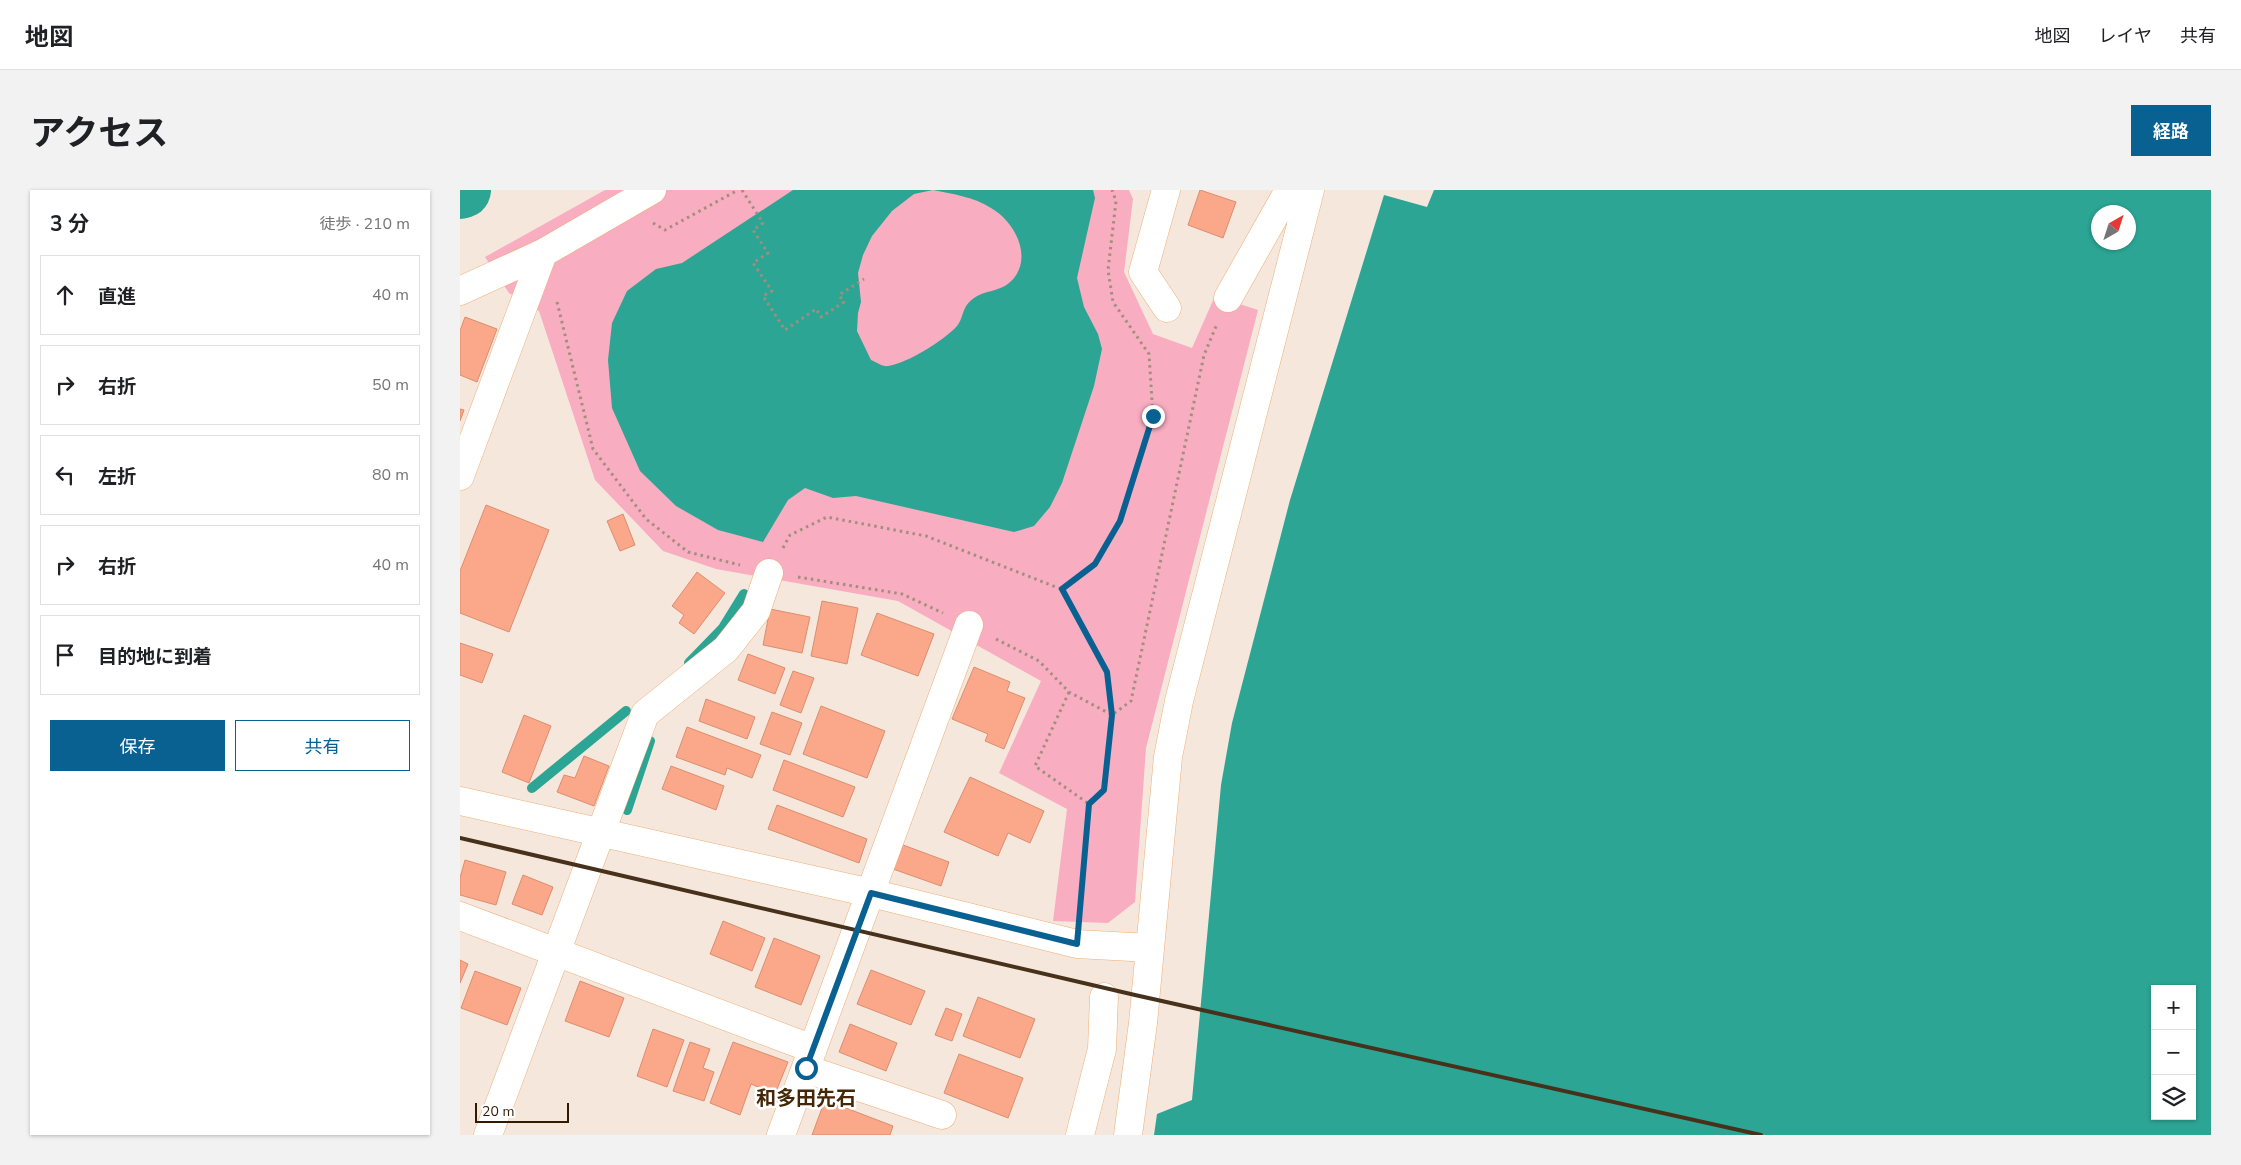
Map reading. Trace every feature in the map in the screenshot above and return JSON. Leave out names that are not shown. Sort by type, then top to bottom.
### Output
[{"type":"street","points":[[460,291],[543,253],[652,190]]},
{"type":"street","points":[[1228,298],[1289,190]]},
{"type":"street","points":[[1128,1135],[1143,1023],[1168,756],[1179,700],[1310,190]]},
{"type":"street","points":[[1164,191],[1143,272],[1167,308]]},
{"type":"street","points":[[460,476],[543,253]]},
{"type":"street","points":[[488,1135],[645,714],[726,649],[756,611],[769,573]]},
{"type":"street","points":[[781,1135],[969,625]]},
{"type":"street","points":[[460,800],[871,893],[1077,944],[1150,948]]},
{"type":"street","points":[[460,916],[556,953],[942,1115]]},
{"type":"street","points":[[1080,1135],[1102,1049],[1104,997]]},
{"type":"path","points":[[624,206],[665,230],[740,190],[763,223],[753,230],[768,253],[753,263],[772,291],[763,296],[785,330],[816,310],[821,317],[844,302],[839,295],[864,279]]},
{"type":"path","points":[[1062,589],[1095,564],[1120,521],[1153,416],[1149,354],[1113,302],[1108,270],[1116,201],[1112,190]]},
{"type":"path","points":[[556,298],[593,449],[646,519],[688,552],[769,573],[902,594],[969,625],[1039,661],[1069,692],[1112,715]]},
{"type":"path","points":[[1112,715],[1131,701],[1204,355],[1228,298]]},
{"type":"path","points":[[769,573],[790,535],[827,517],[926,536],[1062,589],[1107,672],[1112,715],[1104,790],[1089,804],[1077,944]]},
{"type":"path","points":[[1069,692],[1035,766],[1089,804]]},
{"type":"shaded area","points":[[605,190],[1129,190],[1133,199],[1124,272],[1153,334],[1192,348],[1215,296],[1258,310],[1146,748],[1135,902],[1108,923],[1053,921],[1067,809],[999,773],[1041,681],[898,601],[716,569],[663,551],[595,480],[539,311],[509,293],[485,257]]},
{"type":"water","points":[[793,190],[933,190],[1093,190],[1095,198],[1077,278],[1084,307],[1098,334],[1102,349],[1094,386],[1062,483],[1050,507],[1034,526],[1014,532],[856,496],[833,498],[805,488],[788,500],[763,542],[718,530],[676,506],[640,471],[612,408],[608,360],[612,323],[627,291],[656,269],[682,263]],"holes":[[[933,190],[978,201],[1000,214],[1015,232],[1019,242],[1021,264],[1017,274],[1005,286],[970,301],[957,326],[943,338],[905,361],[884,366],[871,360],[857,331],[861,302],[858,273],[863,255],[872,236],[892,211],[914,194]]]},
{"type":"water","points":[[1434,190],[2211,190],[2211,1135],[1154,1135],[1157,1114],[1192,1100],[1221,785],[1232,723],[1290,500],[1384,195],[1427,207]]},
{"type":"building","points":[[1200,190],[1236,202],[1223,238],[1188,225]]},
{"type":"building","points":[[465,317],[497,329],[477,382],[460,375],[460,331]]},
{"type":"building","points":[[460,409],[464,410],[460,421]]},
{"type":"building","points":[[486,505],[549,530],[509,632],[460,613],[460,571]]},
{"type":"building","points":[[623,514],[635,545],[620,551],[607,521]]},
{"type":"building","points":[[697,572],[725,593],[694,634],[679,623],[684,615],[672,606]]},
{"type":"building","points":[[822,601],[858,608],[847,664],[811,656]]},
{"type":"building","points":[[770,609],[810,617],[802,653],[763,645]]},
{"type":"building","points":[[877,613],[934,634],[918,676],[861,655]]},
{"type":"building","points":[[460,643],[493,654],[482,683],[460,675]]},
{"type":"building","points":[[748,654],[785,668],[775,694],[738,680]]},
{"type":"building","points":[[974,667],[1010,682],[1007,691],[1025,698],[1004,749],[985,741],[988,734],[952,719]]},
{"type":"building","points":[[793,671],[814,678],[801,713],[780,705]]},
{"type":"building","points":[[706,699],[755,717],[747,739],[699,721]]},
{"type":"building","points":[[821,706],[885,731],[867,778],[803,754]]},
{"type":"building","points":[[772,712],[802,723],[790,755],[760,744]]},
{"type":"building","points":[[524,715],[551,726],[529,783],[502,772]]},
{"type":"building","points":[[687,727],[761,755],[752,778],[727,768],[725,775],[676,757]]},
{"type":"building","points":[[584,756],[609,766],[594,806],[557,792],[564,775],[575,778]]},
{"type":"building","points":[[784,760],[855,787],[843,817],[773,790]]},
{"type":"building","points":[[671,766],[724,786],[716,810],[662,789]]},
{"type":"building","points":[[970,777],[1044,811],[1030,843],[1008,833],[998,856],[944,832]]},
{"type":"building","points":[[777,805],[867,839],[859,863],[768,829]]},
{"type":"building","points":[[903,845],[949,862],[941,886],[893,869]]},
{"type":"building","points":[[465,860],[506,872],[496,905],[460,895],[460,878]]},
{"type":"building","points":[[523,875],[553,887],[542,915],[512,904]]},
{"type":"building","points":[[723,921],[765,938],[752,971],[710,954]]},
{"type":"building","points":[[774,938],[820,956],[801,1005],[755,987]]},
{"type":"building","points":[[460,960],[468,964],[460,983]]},
{"type":"building","points":[[871,970],[925,991],[911,1025],[857,1004]]},
{"type":"building","points":[[475,971],[521,988],[507,1025],[461,1008]]},
{"type":"building","points":[[580,981],[624,998],[609,1037],[565,1021]]},
{"type":"building","points":[[978,997],[1035,1019],[1020,1058],[963,1036]]},
{"type":"building","points":[[946,1008],[962,1014],[952,1041],[935,1035]]},
{"type":"building","points":[[850,1024],[897,1043],[886,1071],[839,1052]]},
{"type":"building","points":[[653,1029],[684,1040],[667,1087],[637,1076]]},
{"type":"building","points":[[690,1042],[710,1049],[703,1068],[714,1072],[704,1101],[673,1091]]},
{"type":"building","points":[[733,1042],[788,1062],[775,1094],[751,1084],[740,1115],[710,1103]]},
{"type":"building","points":[[959,1054],[1023,1078],[1008,1118],[944,1093]]},
{"type":"building","points":[[825,1100],[893,1126],[890,1135],[812,1135]]},
{"type":"waterway","points":[[689,663],[723,628],[744,594]]},
{"type":"waterway","points":[[532,788],[626,711]]},
{"type":"waterway","points":[[627,810],[650,741]]},
{"type":"railway","points":[[460,838],[1135,995],[1761,1135]]},
{"type":"district","name":"和多田先石","points":[[806,1098]]},
{"type":"route","points":[[806,1068],[871,893],[1077,944],[1089,804],[1104,790],[1112,715],[1107,672],[1062,589],[1095,564],[1120,521],[1153,416]]}]
